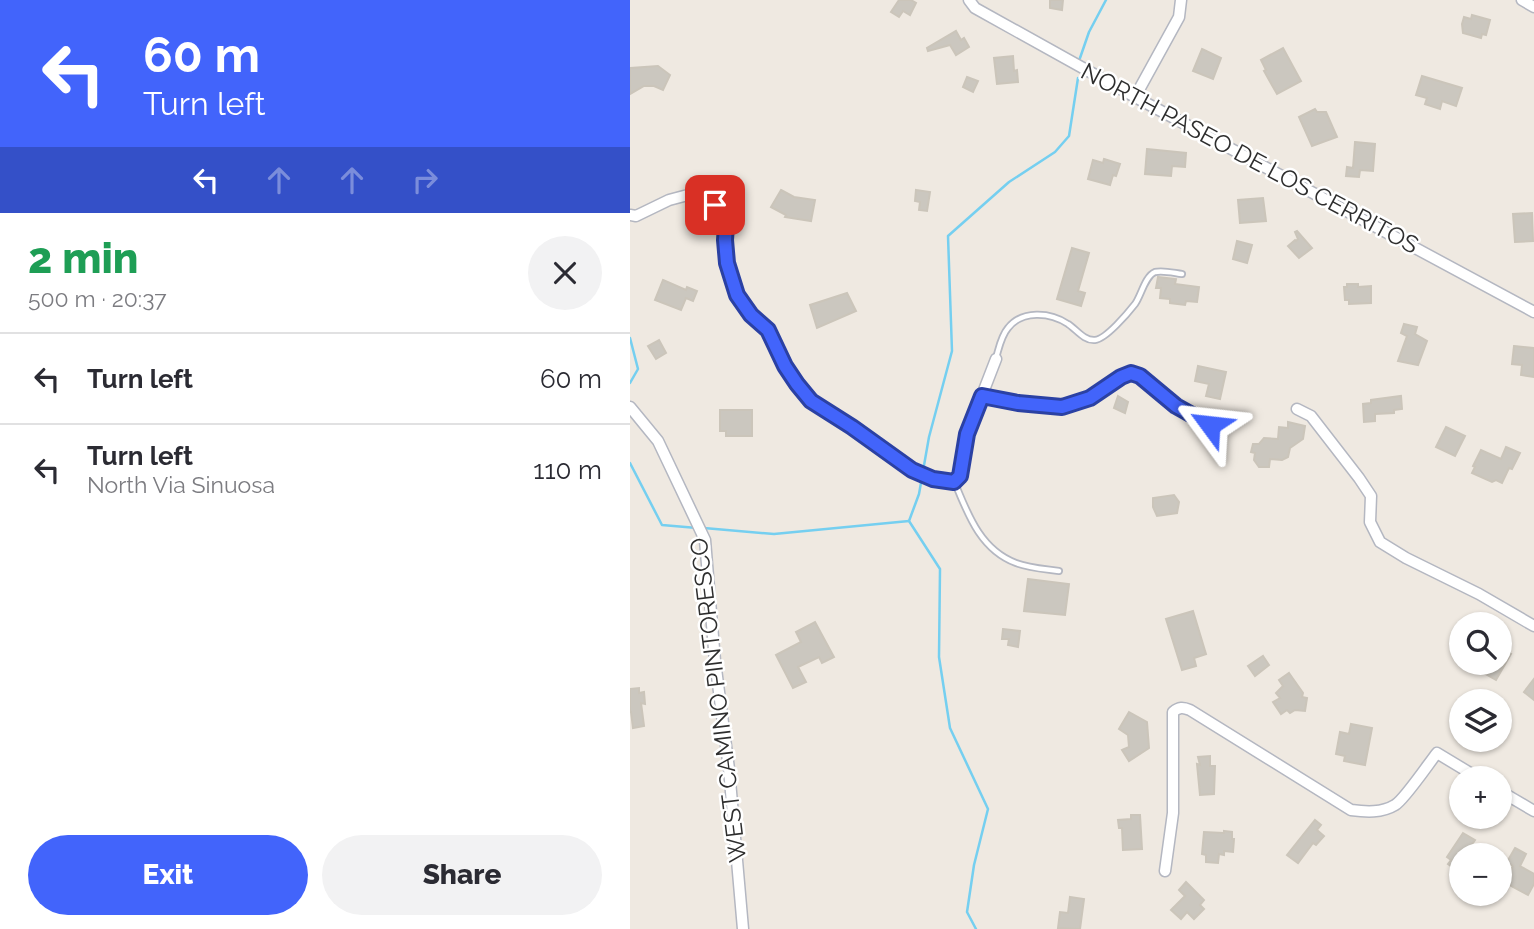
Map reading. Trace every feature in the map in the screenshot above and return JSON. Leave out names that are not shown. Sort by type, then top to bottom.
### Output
[{"type":"street","name":"NORTH PASEO DE LOS CERRITOS","points":[[970,0],[975,8],[1135,97],[1534,312]]},
{"type":"street","points":[[1135,97],[1180,17],[1181,0]]},
{"type":"street","points":[[1522,0],[1534,7]]},
{"type":"street","points":[[630,215],[636,216],[669,200],[694,194],[722,211],[726,225],[727,263],[737,295],[751,315],[768,330],[785,366],[804,393],[811,401],[912,470],[933,479],[954,482],[960,476],[967,434],[996,359]]},
{"type":"street","name":"WEST CAMINO PINTORESCO","points":[[630,407],[658,441],[705,540],[743,929]]},
{"type":"street","points":[[1297,409],[1311,416],[1371,496],[1370,522],[1380,542],[1534,626]]},
{"type":"street","points":[[1165,871],[1173,813],[1173,712],[1177,709],[1190,710],[1352,810],[1382,810],[1398,804],[1437,753],[1458,766]]},
{"type":"street","points":[[1512,798],[1534,811]]},
{"type":"lane","points":[[996,359],[1008,328],[1024,317],[1042,314],[1054,317],[1089,340],[1095,340],[1107,334],[1135,304],[1154,272],[1182,274]]},
{"type":"lane","points":[[982,396],[1062,407],[1090,398],[1131,373],[1140,376],[1176,406],[1210,425]]},
{"type":"lane","points":[[954,482],[975,527],[1002,556],[1024,566],[1059,571]]},
{"type":"building","points":[[899,0],[916,3],[910,15],[903,11],[899,17],[891,12]]},
{"type":"building","points":[[1050,0],[1063,0],[1062,10],[1050,8]]},
{"type":"building","points":[[1472,15],[1490,20],[1486,35],[1482,34],[1481,38],[1463,33],[1464,17],[1471,19]]},
{"type":"building","points":[[956,31],[969,47],[956,55],[950,45],[928,51],[927,48]]},
{"type":"building","points":[[1283,48],[1301,81],[1277,94],[1261,60]]},
{"type":"building","points":[[1202,49],[1221,58],[1213,79],[1193,71]]},
{"type":"building","points":[[1013,56],[1018,82],[997,84],[994,58]]},
{"type":"building","points":[[658,66],[670,75],[663,90],[644,86],[630,94],[630,68]]},
{"type":"building","points":[[1422,76],[1462,88],[1456,106],[1442,101],[1440,109],[1425,104],[1427,98],[1416,95]]},
{"type":"building","points":[[967,77],[978,81],[973,92],[963,87]]},
{"type":"building","points":[[1315,109],[1317,112],[1326,112],[1337,137],[1312,146],[1299,117]]},
{"type":"building","points":[[1355,142],[1375,144],[1373,171],[1360,170],[1359,177],[1346,176],[1347,167],[1353,168]]},
{"type":"building","points":[[1147,149],[1186,153],[1185,167],[1172,166],[1171,176],[1145,174]]},
{"type":"building","points":[[1104,159],[1120,164],[1110,185],[1088,179],[1093,160],[1103,163]]},
{"type":"building","points":[[781,190],[794,197],[815,200],[811,221],[785,217],[786,215],[771,207]]},
{"type":"building","points":[[916,190],[930,192],[927,211],[919,210],[920,202],[915,201]]},
{"type":"building","points":[[1263,198],[1266,221],[1240,223],[1238,200]]},
{"type":"building","points":[[1532,213],[1533,241],[1515,242],[1513,214]]},
{"type":"building","points":[[1295,232],[1312,248],[1299,258],[1288,246],[1298,239]]},
{"type":"building","points":[[1237,241],[1252,245],[1247,263],[1233,259]]},
{"type":"building","points":[[1072,248],[1089,253],[1078,291],[1085,293],[1081,306],[1057,299]]},
{"type":"building","points":[[1158,277],[1176,279],[1175,284],[1199,287],[1197,302],[1186,301],[1185,305],[1170,303],[1170,299],[1160,298],[1161,288],[1156,288]]},
{"type":"building","points":[[663,280],[686,290],[687,287],[697,291],[693,301],[686,298],[681,310],[655,300]]},
{"type":"building","points":[[1347,284],[1371,286],[1371,303],[1349,304],[1349,300],[1345,300],[1344,287],[1347,287]]},
{"type":"building","points":[[847,293],[856,311],[817,328],[810,305]]},
{"type":"building","points":[[1404,324],[1417,327],[1415,334],[1427,341],[1418,365],[1398,361],[1407,336],[1401,333]]},
{"type":"building","points":[[659,340],[666,353],[656,359],[648,346]]},
{"type":"building","points":[[1514,346],[1534,348],[1534,377],[1521,375],[1522,365],[1512,364]]},
{"type":"building","points":[[1198,366],[1226,372],[1220,399],[1206,396],[1209,384],[1195,381]]},
{"type":"building","points":[[1118,396],[1128,402],[1125,413],[1114,408]]},
{"type":"building","points":[[1401,396],[1402,409],[1394,410],[1394,413],[1375,414],[1375,421],[1364,422],[1363,404],[1371,403],[1371,400]]},
{"type":"building","points":[[720,410],[752,410],[752,436],[726,436],[726,431],[720,431]]},
{"type":"building","points":[[1288,422],[1305,426],[1303,439],[1290,448],[1288,457],[1282,460],[1270,459],[1269,467],[1259,467],[1254,460],[1255,453],[1251,452],[1253,444],[1259,444],[1264,438],[1278,439],[1279,427],[1288,428]]},
{"type":"building","points":[[1446,427],[1465,436],[1455,456],[1436,447]]},
{"type":"building","points":[[1506,447],[1520,453],[1502,483],[1496,480],[1492,482],[1472,473],[1481,450],[1501,459]]},
{"type":"building","points":[[1174,495],[1179,502],[1177,513],[1157,516],[1153,498]]},
{"type":"building","points":[[1028,579],[1069,584],[1065,615],[1024,611]]},
{"type":"building","points":[[1193,611],[1206,654],[1194,658],[1196,666],[1182,670],[1166,619]]},
{"type":"building","points":[[815,622],[834,657],[822,663],[819,657],[798,667],[806,682],[793,688],[776,655],[801,642],[796,632]]},
{"type":"building","points":[[1003,629],[1020,631],[1018,647],[1008,645],[1009,639],[1002,639]]},
{"type":"building","points":[[1263,656],[1269,665],[1255,676],[1248,666]]},
{"type":"building","points":[[1289,673],[1303,693],[1302,697],[1307,698],[1305,711],[1295,710],[1290,713],[1287,710],[1281,714],[1273,702],[1280,698],[1276,693],[1283,686],[1279,680]]},
{"type":"building","points":[[1534,679],[1534,700],[1524,692]]},
{"type":"building","points":[[639,688],[639,693],[644,692],[645,704],[641,703],[644,726],[633,728],[630,689]]},
{"type":"building","points":[[1129,712],[1147,722],[1149,748],[1129,761],[1122,750],[1129,747],[1128,735],[1119,729]]},
{"type":"building","points":[[1351,724],[1372,728],[1365,765],[1344,761],[1345,756],[1336,754],[1340,732],[1349,734]]},
{"type":"building","points":[[1210,756],[1210,766],[1215,766],[1214,794],[1200,795],[1198,757]]},
{"type":"building","points":[[1131,815],[1140,815],[1142,849],[1123,850],[1122,828],[1119,828],[1118,820],[1131,819]]},
{"type":"building","points":[[1315,820],[1321,825],[1317,830],[1324,836],[1316,845],[1313,843],[1298,863],[1287,855]]},
{"type":"building","points":[[1204,832],[1232,832],[1233,852],[1224,851],[1224,855],[1219,854],[1218,863],[1206,862],[1206,855],[1202,854]]},
{"type":"building","points":[[1463,833],[1475,840],[1473,843],[1456,843]]},
{"type":"building","points":[[1515,848],[1526,854],[1520,866],[1534,874],[1534,884],[1528,895],[1512,886],[1512,853]]},
{"type":"building","points":[[1186,882],[1204,900],[1200,905],[1204,909],[1194,919],[1187,912],[1181,919],[1171,910],[1185,896],[1179,890]]},
{"type":"building","points":[[1070,897],[1084,899],[1080,929],[1058,928],[1060,912],[1068,913]]},
{"type":"waterway","points":[[1080,58],[1089,32],[1106,0]]},
{"type":"waterway","points":[[923,471],[929,437],[952,351],[948,236],[1009,182],[1055,152],[1069,136],[1078,78]]},
{"type":"waterway","points":[[630,338],[638,369],[630,383]]},
{"type":"waterway","points":[[630,463],[662,525],[697,528]]},
{"type":"waterway","points":[[922,477],[909,521],[940,569],[939,657],[950,728],[988,809],[974,865],[967,912],[976,929]]},
{"type":"waterway","points":[[704,528],[774,534],[909,521]]},
{"type":"route","points":[[715,205],[722,211],[726,225],[727,263],[737,295],[751,315],[768,330],[797,384],[811,401],[912,470],[933,479],[954,482],[960,476],[967,434],[982,396],[1062,407],[1090,398],[1131,373],[1140,376],[1176,406],[1210,425]]}]
